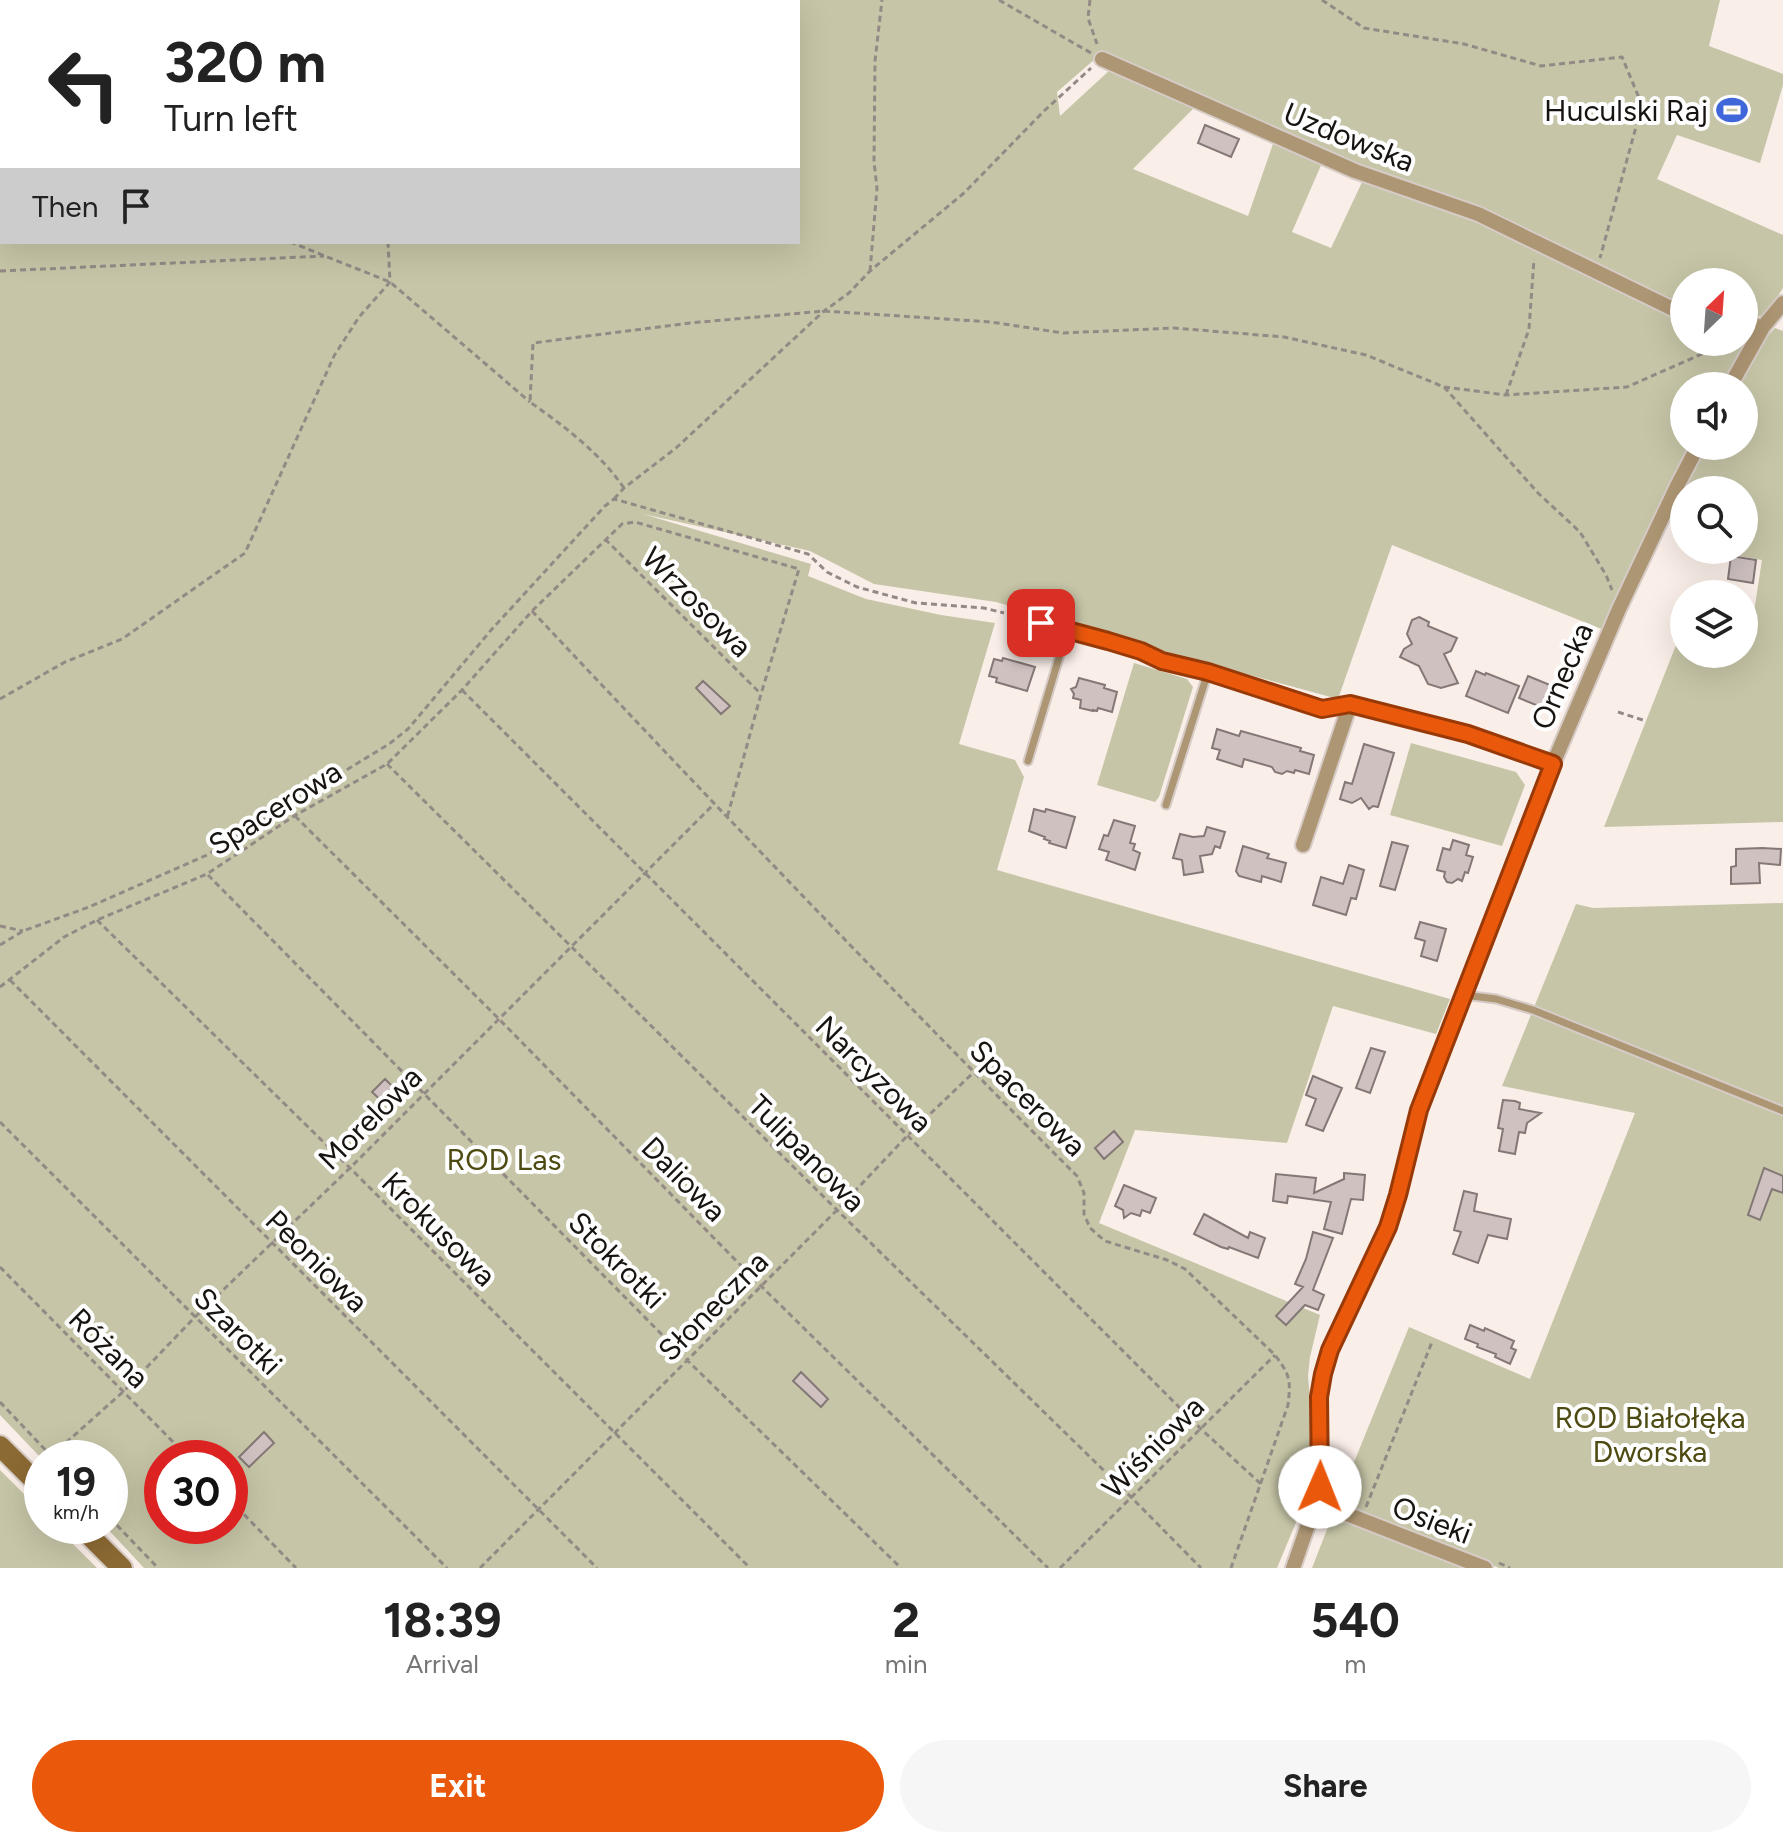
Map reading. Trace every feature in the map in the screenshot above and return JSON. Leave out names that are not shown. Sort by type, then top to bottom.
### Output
[{"type":"street","name":"Uzdowska","points":[[1102,59],[1355,171],[1478,214],[1670,308]]},
{"type":"street","points":[[1739,372],[1783,303]]},
{"type":"street","name":"Ornecka","points":[[1293,1568],[1316,1502],[1321,1473],[1319,1397],[1330,1350],[1388,1227],[1419,1110],[1553,764],[1619,609],[1691,460]]},
{"type":"street","points":[[1303,845],[1350,704]]},
{"type":"street","points":[[0,1446],[24,1470]]},
{"type":"street","name":"Osieki","points":[[1316,1502],[1485,1568]]},
{"type":"street","points":[[98,1544],[122,1568]]},
{"type":"lane","points":[[1015,616],[1141,651],[1162,661],[1208,672],[1322,709],[1350,704],[1468,734],[1553,764]]},
{"type":"lane","points":[[1028,761],[1067,631]]},
{"type":"lane","points":[[1166,805],[1208,672]]},
{"type":"lane","points":[[1464,995],[1496,999],[1533,1010],[1783,1111]]},
{"type":"path","points":[[870,271],[877,188],[874,162],[875,61],[882,0]]},
{"type":"path","points":[[999,0],[1102,59]]},
{"type":"path","points":[[1090,0],[1088,18],[1102,59]]},
{"type":"path","points":[[1322,0],[1364,28],[1464,44],[1541,66],[1622,57],[1642,105],[1596,272]]},
{"type":"path","points":[[0,945],[23,931],[89,907],[207,855],[389,744],[408,729],[492,629],[605,506],[676,448],[824,311],[964,193],[1044,111],[1102,59]]},
{"type":"path","points":[[1506,395],[1529,329],[1535,243]]},
{"type":"path","points":[[295,244],[390,282],[530,402],[565,427],[616,476],[624,488]]},
{"type":"path","points":[[0,699],[65,662],[122,639],[245,553],[334,356],[359,317],[390,282],[388,244]]},
{"type":"path","points":[[0,271],[324,256]]},
{"type":"path","points":[[530,402],[533,343],[690,323],[824,311],[991,322],[1063,333],[1174,328],[1284,337],[1366,355],[1444,387],[1506,395],[1627,387],[1697,356]]},
{"type":"path","points":[[1444,387],[1538,493],[1580,532],[1606,575],[1619,609]]},
{"type":"path","points":[[614,499],[808,554],[827,572],[857,587],[916,603],[984,608],[1015,616]]},
{"type":"path","name":"Spacerowa","points":[[0,987],[64,937],[207,874],[294,816],[387,764],[462,690],[532,611],[622,524],[635,522],[799,569],[727,818]]},
{"type":"path","name":"Wrzosowa","points":[[605,539],[761,694]]},
{"type":"path","name":"Spacerowa","points":[[532,611],[727,818],[1077,1176],[1084,1193],[1084,1214],[1090,1228],[1105,1241],[1167,1260],[1185,1269],[1275,1355],[1289,1374],[1288,1405],[1231,1568]]},
{"type":"path","name":"Narcyzowa","points":[[462,690],[1201,1429],[1261,1484]]},
{"type":"path","points":[[1618,712],[1646,721]]},
{"type":"path","name":"Tulipanowa","points":[[387,764],[1201,1568]]},
{"type":"path","name":"Morelowa","points":[[71,1440],[350,1168],[714,804]]},
{"type":"path","name":"Daliowa","points":[[294,816],[761,1286],[1048,1568]]},
{"type":"path","name":"Stokrotki","points":[[207,874],[687,1360],[901,1568]]},
{"type":"path","name":"Krokusowa","points":[[97,920],[750,1568]]},
{"type":"path","points":[[0,926],[23,931]]},
{"type":"path","name":"Peoniowa","points":[[10,980],[597,1568]]},
{"type":"path","name":"Słoneczna","points":[[480,1568],[974,1072]]},
{"type":"path","name":"Szarotki","points":[[0,1122],[447,1568]]},
{"type":"path","name":"Różana","points":[[0,1267],[172,1440]]},
{"type":"path","points":[[1364,1510],[1432,1342]]},
{"type":"path","name":"Wiśniowa","points":[[1060,1568],[1275,1355]]},
{"type":"path","points":[[0,1402],[36,1440]]},
{"type":"path","points":[[248,1519],[296,1568]]},
{"type":"path","points":[[128,1537],[158,1568]]},
{"type":"green space","name":"ROD Las","points":[[800,0],[1720,0],[1709,46],[1783,74],[1783,85],[1760,163],[1677,135],[1657,179],[1783,235],[1783,288],[1767,313],[1758,317],[1758,268],[1670,268],[1670,298],[1367,172],[1102,53],[1057,92],[1060,116],[1111,69],[1195,107],[1133,169],[1248,216],[1274,141],[1322,163],[1292,232],[1331,248],[1364,178],[1477,220],[1658,311],[1670,314],[1670,356],[1741,356],[1733,372],[1670,372],[1670,460],[1687,460],[1679,476],[1670,476],[1670,495],[1604,630],[1392,545],[1338,699],[996,602],[874,584],[810,551],[643,514],[811,564],[808,576],[866,599],[995,623],[959,744],[1015,760],[1024,777],[997,870],[1450,999],[1436,1034],[1333,1006],[1287,1143],[1135,1130],[1099,1223],[1320,1315],[1308,1376],[1314,1439],[1311,1478],[1277,1568],[144,1568],[122,1544],[128,1544],[128,1440],[24,1440],[0,1415],[0,244],[800,244]]},
{"type":"green space","points":[[1775,328],[1783,331],[1783,822],[1604,827],[1670,660],[1670,668],[1758,668],[1758,586],[1762,560],[1758,559],[1758,476],[1692,476],[1700,460],[1758,460],[1758,372],[1745,372],[1753,356],[1758,356],[1758,347]]},
{"type":"green space","points":[[1134,663],[1187,679],[1193,687],[1155,802],[1097,785]]},
{"type":"green space","points":[[1411,743],[1516,772],[1525,785],[1502,846],[1390,815]]},
{"type":"green space","name":"ROD Białołęka Dworska","points":[[1783,903],[1783,1568],[1499,1568],[1337,1504],[1409,1327],[1530,1379],[1635,1113],[1502,1086],[1576,904],[1593,908]]},
{"type":"green space","points":[[0,1470],[24,1494],[24,1544],[73,1544],[97,1568],[0,1568]]},
{"type":"green space","points":[[1333,1514],[1470,1568],[1312,1568]]},
{"type":"building","points":[[1205,125],[1239,139],[1231,157],[1198,143]]},
{"type":"building","points":[[1730,564],[1755,564],[1753,580],[1728,579]]},
{"type":"building","points":[[1419,617],[1429,622],[1428,626],[1457,638],[1451,651],[1444,654],[1458,683],[1441,688],[1428,684],[1419,666],[1400,657],[1404,649],[1412,644],[1407,634],[1412,620]]},
{"type":"building","points":[[1003,658],[1035,667],[1027,691],[996,682],[997,678],[989,676],[994,659],[1002,661]]},
{"type":"building","points":[[1476,671],[1519,686],[1508,713],[1466,696]]},
{"type":"building","points":[[1528,676],[1550,685],[1541,707],[1519,698]]},
{"type":"building","points":[[1079,678],[1105,685],[1104,688],[1117,692],[1112,712],[1080,708],[1081,700],[1073,698],[1071,689],[1076,687]]},
{"type":"building","points":[[703,681],[730,706],[721,714],[696,688]]},
{"type":"building","points":[[1217,729],[1239,736],[1241,731],[1301,748],[1300,751],[1314,755],[1309,774],[1295,770],[1294,773],[1287,771],[1282,774],[1272,767],[1244,759],[1242,767],[1217,759],[1220,750],[1212,748]]},
{"type":"building","points":[[1364,744],[1394,753],[1378,807],[1369,809],[1361,798],[1352,803],[1340,799],[1345,782],[1352,784]]},
{"type":"building","points":[[1034,809],[1075,817],[1066,848],[1049,843],[1045,837],[1029,831]]},
{"type":"building","points":[[1114,820],[1135,826],[1130,843],[1135,844],[1133,850],[1140,853],[1135,870],[1106,860],[1109,852],[1099,849]]},
{"type":"building","points":[[1207,827],[1225,832],[1220,848],[1215,846],[1212,854],[1200,856],[1203,872],[1184,875],[1182,860],[1173,858],[1180,834],[1204,836]]},
{"type":"building","points":[[1453,840],[1469,845],[1466,855],[1473,857],[1462,881],[1458,879],[1452,883],[1447,882],[1445,872],[1437,870],[1443,848],[1450,850]]},
{"type":"building","points":[[1392,842],[1408,846],[1395,890],[1380,886]]},
{"type":"building","points":[[1243,846],[1286,863],[1281,882],[1262,876],[1261,882],[1239,876],[1236,871]]},
{"type":"building","points":[[1736,849],[1781,849],[1780,865],[1759,863],[1760,883],[1731,884],[1731,867],[1736,866]]},
{"type":"building","points":[[1349,865],[1364,870],[1356,899],[1351,898],[1346,915],[1313,905],[1321,877],[1343,884]]},
{"type":"building","points":[[1420,922],[1446,929],[1437,961],[1421,956],[1425,941],[1415,938]]},
{"type":"building","points":[[1371,1048],[1385,1052],[1370,1093],[1356,1088]]},
{"type":"building","points":[[1313,1076],[1342,1088],[1323,1131],[1306,1125],[1316,1099],[1306,1095]]},
{"type":"building","points":[[385,1079],[397,1091],[385,1104],[372,1092]]},
{"type":"building","points":[[1503,1100],[1520,1103],[1519,1109],[1541,1113],[1527,1123],[1525,1133],[1519,1132],[1515,1154],[1499,1151],[1503,1129],[1498,1128]]},
{"type":"building","points":[[1114,1131],[1123,1142],[1104,1159],[1095,1148]]},
{"type":"building","points":[[1764,1168],[1783,1176],[1783,1193],[1772,1189],[1760,1220],[1748,1215]]},
{"type":"building","points":[[1344,1173],[1365,1175],[1363,1200],[1351,1199],[1342,1234],[1324,1229],[1331,1202],[1288,1196],[1287,1203],[1273,1201],[1276,1174],[1316,1178],[1314,1193],[1344,1179]]},
{"type":"building","points":[[1124,1185],[1156,1198],[1150,1213],[1142,1210],[1140,1216],[1131,1213],[1124,1218],[1123,1210],[1115,1206]]},
{"type":"building","points":[[1464,1191],[1477,1194],[1474,1211],[1511,1219],[1507,1239],[1488,1235],[1478,1263],[1453,1254],[1461,1232],[1454,1230]]},
{"type":"building","points":[[1204,1214],[1248,1238],[1250,1232],[1265,1238],[1258,1258],[1221,1247],[1194,1234]]},
{"type":"building","points":[[1313,1232],[1333,1238],[1313,1290],[1324,1295],[1318,1310],[1305,1305],[1286,1325],[1276,1316],[1303,1287],[1295,1284]]},
{"type":"building","points":[[1470,1325],[1514,1341],[1511,1348],[1516,1350],[1510,1364],[1465,1339]]},
{"type":"building","points":[[801,1372],[828,1399],[821,1407],[793,1381]]},
{"type":"building","points":[[264,1432],[274,1443],[249,1467],[248,1448]]},
{"type":"place","name":"Huculski Raj","points":[[1732,110]]},
{"type":"route","points":[[1041,623],[1141,651],[1162,661],[1208,672],[1322,709],[1350,704],[1468,734],[1553,764],[1419,1110],[1388,1227],[1330,1350],[1319,1397],[1320,1487]]}]
